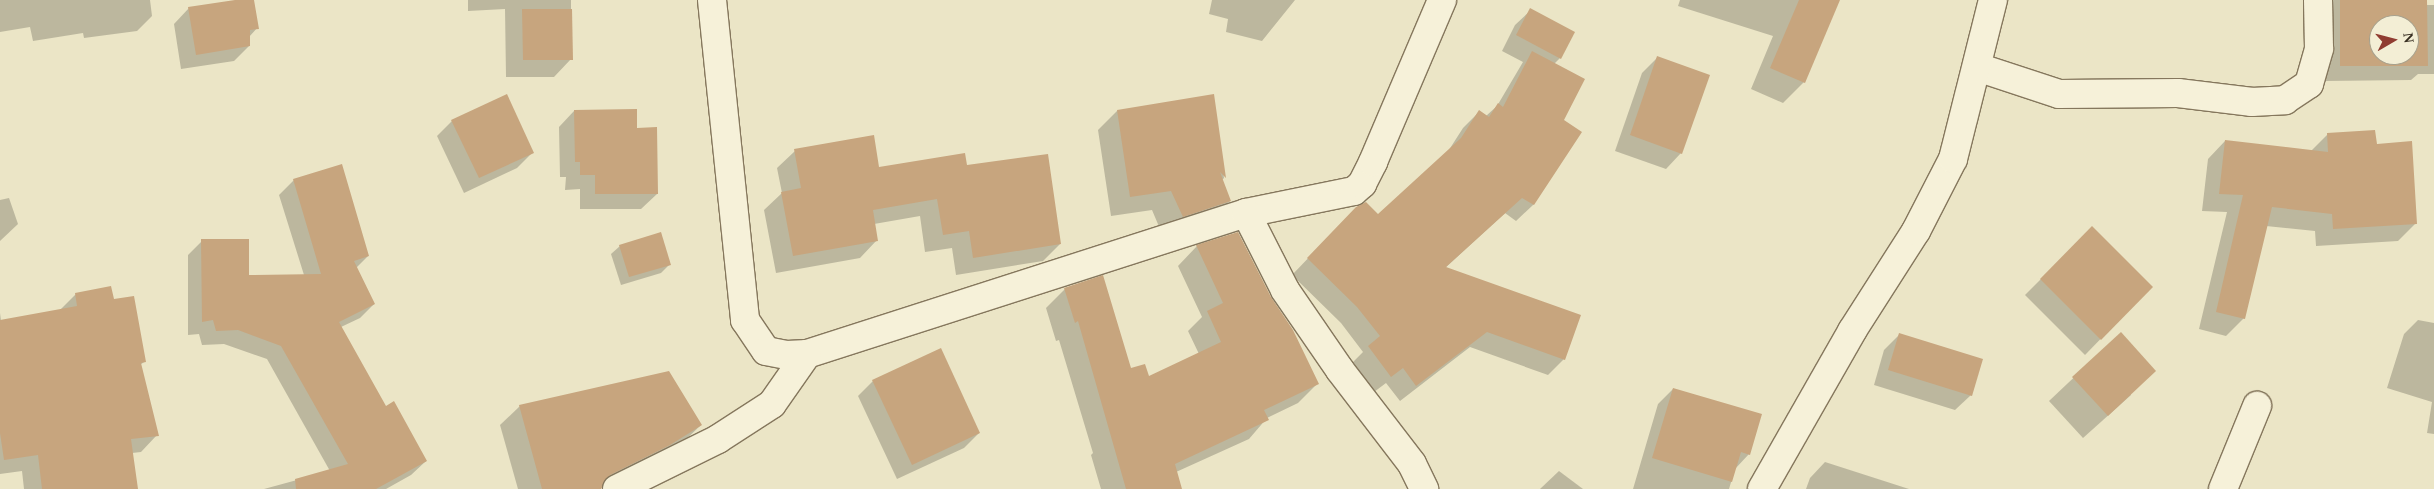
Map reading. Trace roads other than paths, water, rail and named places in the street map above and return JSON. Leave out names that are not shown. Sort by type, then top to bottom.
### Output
[{"type":"street","points":[[712,0],[740,291],[745,320],[766,351],[807,354],[1246,213],[1343,194],[1362,184],[1442,0]]},
{"type":"street","points":[[1762,489],[1936,194],[1953,159],[1978,67],[1993,0]]},
{"type":"street","points":[[1978,67],[2059,94],[2178,93],[2252,102],[2286,100],[2310,84],[2319,48],[2318,0]]},
{"type":"street","points":[[1246,213],[1285,290],[1340,370],[1412,464],[1424,489]]},
{"type":"street","points":[[617,489],[718,439],[772,404],[807,354]]},
{"type":"street","points":[[2223,489],[2257,406]]}]
